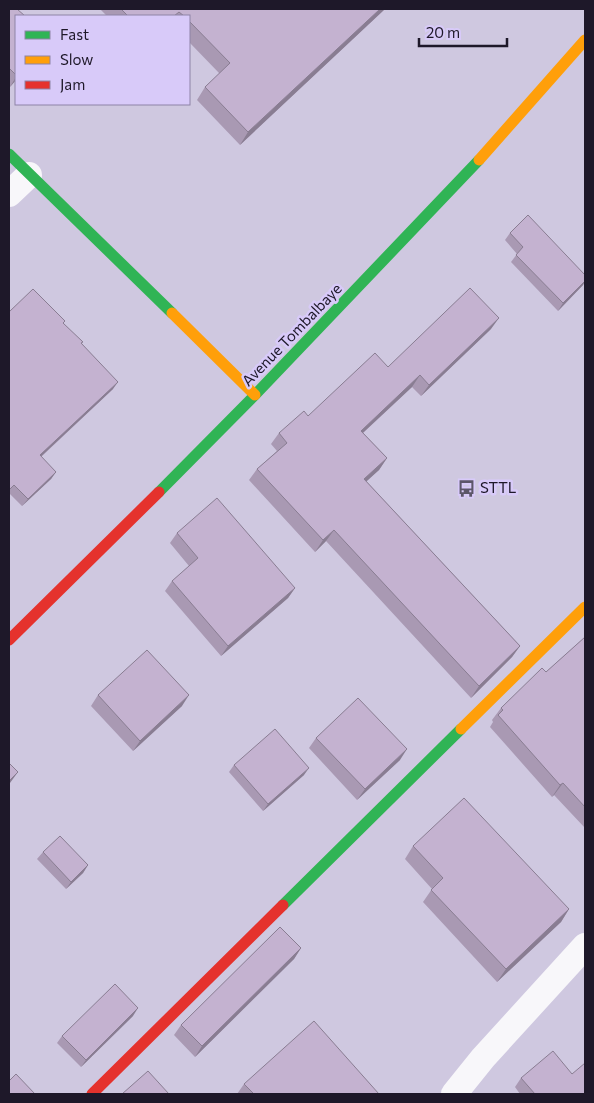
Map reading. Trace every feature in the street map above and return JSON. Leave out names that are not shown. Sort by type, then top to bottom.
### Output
[{"type":"street","name":"Avenue Tombalbaye","points":[[9,640],[107,545],[462,179],[585,40]]},
{"type":"street","points":[[9,154],[254,395]]},
{"type":"street","points":[[9,194],[29,175]]},
{"type":"street","points":[[92,1094],[585,607]]},
{"type":"street","points":[[454,1094],[483,1058],[585,946]]},
{"type":"building","points":[[9,9],[17,9],[24,15],[15,15],[15,74],[9,68]]},
{"type":"building","points":[[121,9],[380,9],[248,132],[205,87],[230,63],[190,22],[190,15],[183,15],[179,12],[175,15],[127,15]]},
{"type":"building","points":[[528,215],[585,275],[585,281],[563,303],[516,255],[523,247],[510,233]]},
{"type":"building","points":[[470,288],[499,318],[429,385],[420,375],[361,431],[387,458],[364,479],[520,646],[479,686],[334,530],[323,540],[257,469],[287,443],[279,433],[304,411],[308,416],[375,353],[388,367]]},
{"type":"building","points":[[33,289],[65,321],[63,323],[83,342],[81,343],[118,382],[40,455],[56,472],[28,499],[14,485],[9,490],[9,312]]},
{"type":"building","points":[[217,498],[295,588],[228,646],[172,581],[198,558],[177,533]]},
{"type":"building","points":[[585,637],[585,807],[563,783],[560,785],[498,715],[503,710],[501,708],[542,668],[546,672]]},
{"type":"building","points":[[147,650],[189,695],[140,741],[98,695]]},
{"type":"building","points":[[358,698],[407,749],[365,789],[316,738]]},
{"type":"building","points":[[275,729],[309,768],[268,804],[234,765]]},
{"type":"building","points":[[9,763],[18,772],[9,781]]},
{"type":"building","points":[[464,798],[569,909],[506,969],[431,890],[443,878],[413,846]]},
{"type":"building","points":[[60,836],[88,865],[71,882],[43,852]]},
{"type":"building","points":[[280,927],[301,948],[202,1046],[181,1025]]},
{"type":"building","points":[[115,984],[138,1008],[86,1060],[62,1036]]},
{"type":"building","points":[[314,1021],[379,1094],[254,1094],[244,1084]]},
{"type":"building","points":[[553,1051],[572,1074],[585,1063],[585,1094],[535,1094],[521,1078]]},
{"type":"building","points":[[148,1071],[169,1094],[122,1094]]},
{"type":"building","points":[[16,1074],[35,1094],[9,1094],[9,1081]]},
{"type":"traffic: fast","points":[[9,154],[172,313]]},
{"type":"traffic: fast","points":[[159,492],[255,395],[479,160]]},
{"type":"traffic: fast","points":[[283,905],[461,729]]},
{"type":"traffic: slow","points":[[479,160],[585,40]]},
{"type":"traffic: slow","points":[[172,313],[255,395]]},
{"type":"traffic: slow","points":[[461,729],[585,607]]},
{"type":"traffic: jam","points":[[9,640],[159,492]]},
{"type":"traffic: jam","points":[[92,1094],[283,905]]},
{"type":"place","name":"STTL","points":[[466,488]]}]
